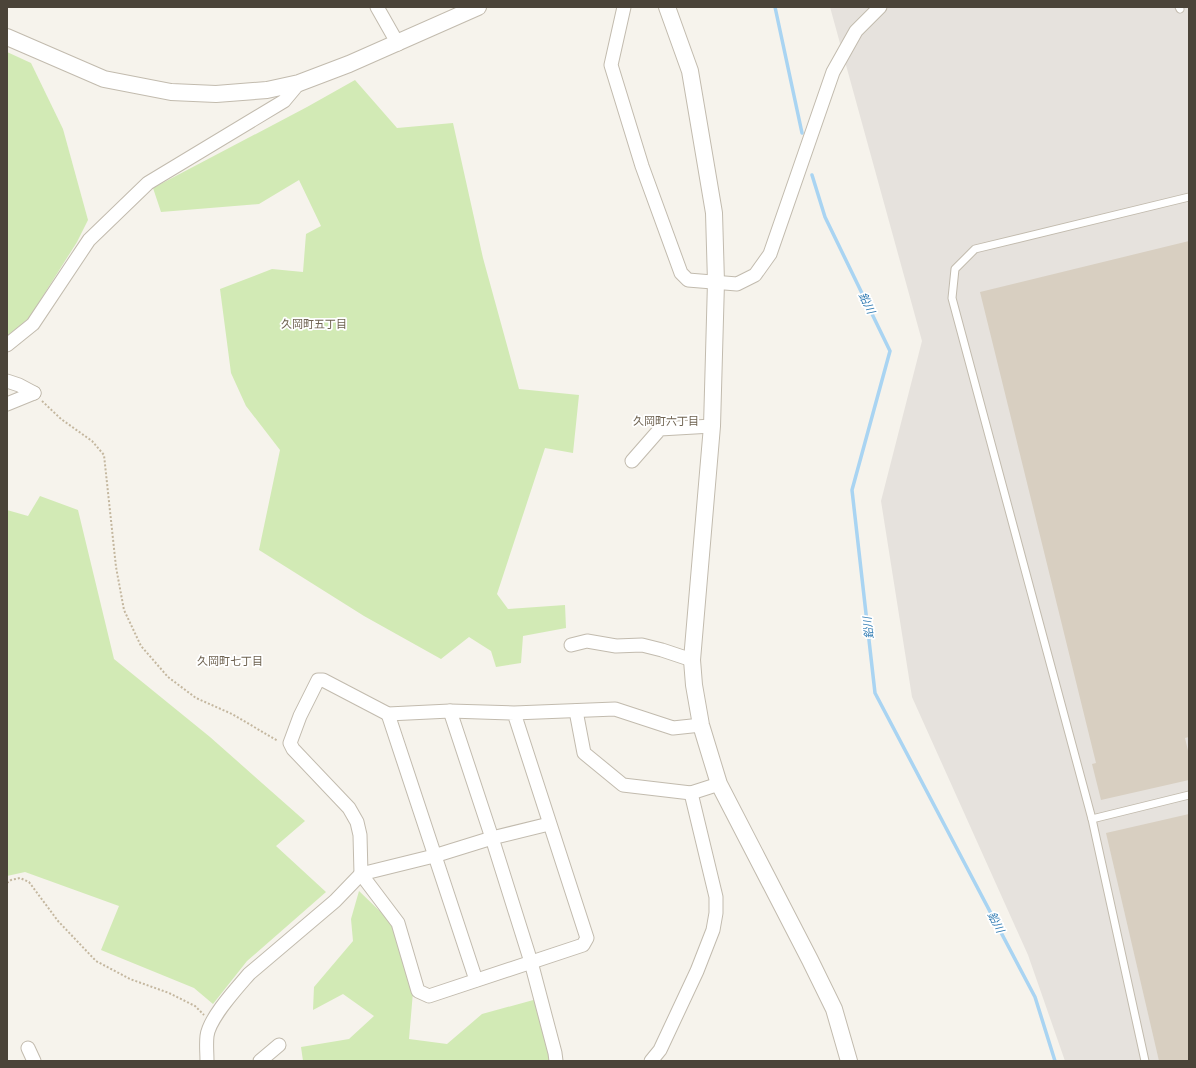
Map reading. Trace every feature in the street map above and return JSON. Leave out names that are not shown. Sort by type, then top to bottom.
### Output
[{"type":"street","points":[[377,7],[398,44]]},
{"type":"street","points":[[7,37],[104,79],[171,92],[216,94],[267,90],[299,83],[398,44],[478,7]]},
{"type":"street","points":[[624,7],[612,65],[642,166],[681,273],[688,280],[737,284],[755,275],[770,254],[833,72],[856,31],[880,7]]},
{"type":"street","points":[[667,7],[690,71],[714,213],[716,282],[712,426],[692,660],[700,725],[719,784],[834,1009],[849,1061]]},
{"type":"street","points":[[7,345],[33,324],[90,240],[148,183],[284,101],[299,83]]},
{"type":"street","points":[[7,380],[34,393]]},
{"type":"street","points":[[7,404],[34,393]]},
{"type":"street","points":[[632,461],[660,429],[712,426]]},
{"type":"street","points":[[571,645],[587,641],[616,646],[642,645],[692,660]]},
{"type":"street","points":[[514,713],[587,938],[583,946],[429,996],[418,991],[398,923],[361,874],[360,835],[357,822],[349,808],[293,749],[290,743],[300,716],[318,680],[323,680],[388,714],[450,711],[514,713],[615,709],[673,728],[700,725]]},
{"type":"street","points":[[450,711],[531,962],[556,1061]]},
{"type":"street","points":[[576,711],[584,753],[623,784],[692,793],[719,784]]},
{"type":"street","points":[[388,714],[476,980]]},
{"type":"street","points":[[651,1061],[660,1050],[697,971],[713,930],[716,913],[716,897],[692,793]]},
{"type":"street","points":[[207,1061],[207,1035],[212,1023],[234,992],[249,974],[335,901],[361,874],[434,856],[492,838],[549,824]]},
{"type":"street","points":[[260,1061],[278,1045]]},
{"type":"street","points":[[28,1048],[34,1061]]},
{"type":"lane","points":[[1144,1061],[1092,819],[952,298],[955,269],[975,249],[1189,197]]},
{"type":"lane","points":[[1092,819],[1189,795]]},
{"type":"path","points":[[34,393],[61,420],[92,441],[104,455],[116,567],[124,610],[141,646],[168,677],[196,698],[232,714],[293,749]]},
{"type":"path","points":[[7,883],[11,880],[20,878],[29,882],[58,921],[96,961],[130,980],[170,993],[195,1006],[212,1023]]},
{"type":"shaded area","points":[[830,7],[1189,7],[1189,1061],[1065,1061],[1028,955],[912,697],[881,501],[922,341]]},
{"type":"green space","points":[[7,52],[31,63],[63,129],[88,220],[77,242],[29,318],[7,336]]},
{"type":"green space","points":[[355,80],[397,128],[453,123],[483,258],[519,389],[579,395],[573,453],[545,448],[497,594],[508,609],[565,605],[566,628],[523,636],[521,663],[496,667],[491,651],[469,637],[441,659],[364,616],[259,550],[280,450],[246,406],[231,373],[220,289],[272,269],[303,272],[306,234],[321,226],[299,180],[259,204],[161,212],[153,188]]},
{"type":"green space","points":[[40,496],[78,510],[114,659],[210,737],[305,821],[276,846],[326,892],[247,961],[213,1004],[194,988],[101,950],[119,906],[25,872],[7,876],[7,510],[28,516]]},
{"type":"green space","points":[[359,891],[390,921],[413,992],[409,1039],[447,1044],[482,1014],[537,999],[553,1061],[303,1061],[301,1047],[349,1039],[374,1016],[343,994],[313,1010],[314,987],[353,941],[351,919]]},
{"type":"building","points":[[1189,241],[1189,737],[1185,738],[1189,755],[1189,780],[1101,800],[1092,764],[1096,763],[980,292]]},
{"type":"building","points":[[1189,814],[1189,1061],[1159,1061],[1106,833]]},
{"type":"waterway","name":"鉛川","points":[[775,7],[802,133]]},
{"type":"waterway","name":"鉛川","points":[[812,175],[825,217],[890,351],[852,490],[875,693],[1035,997],[1055,1061]]},
{"type":"district","name":"久岡町五丁目","points":[[314,324]]},
{"type":"district","name":"久岡町六丁目","points":[[666,421]]},
{"type":"district","name":"久岡町七丁目","points":[[230,661]]}]
